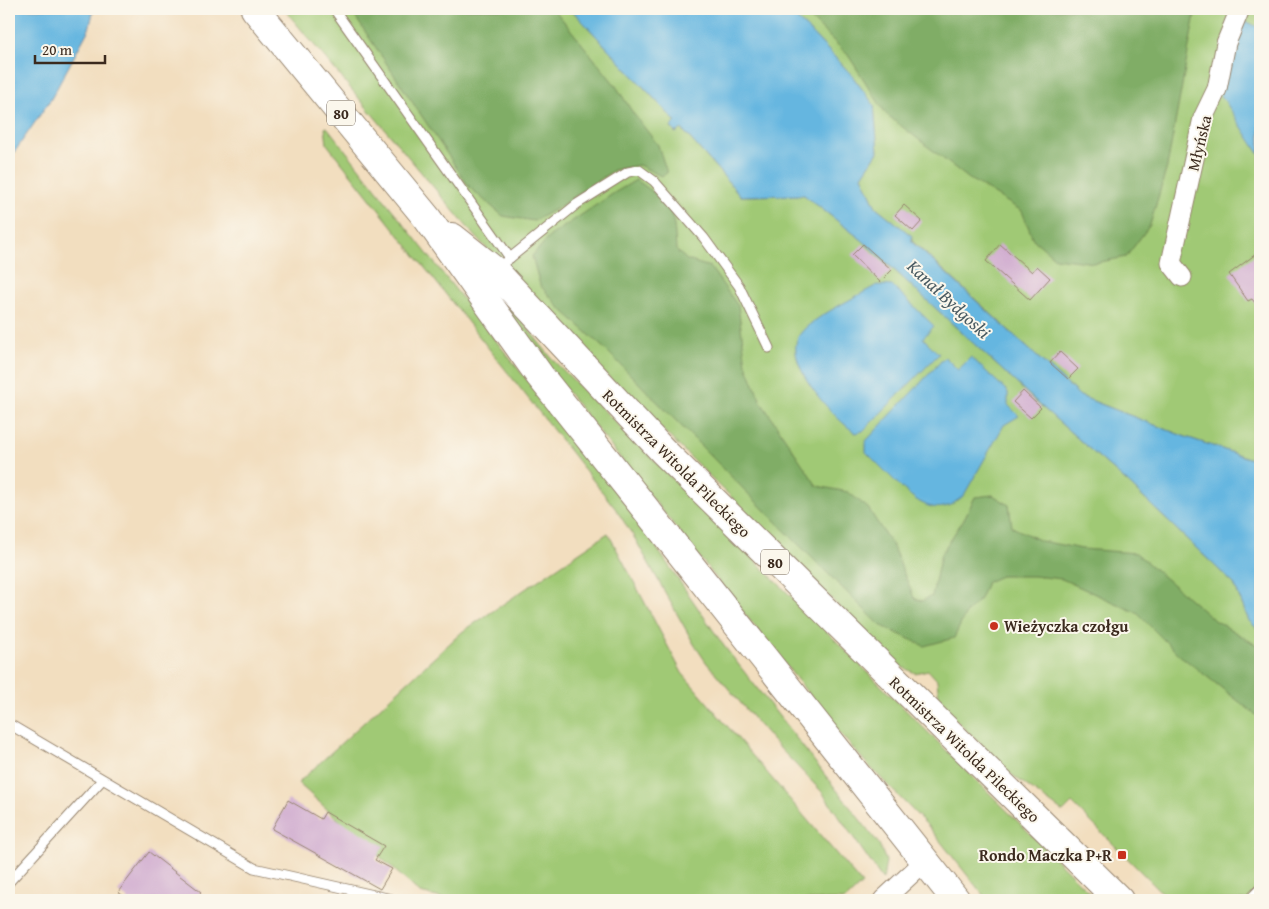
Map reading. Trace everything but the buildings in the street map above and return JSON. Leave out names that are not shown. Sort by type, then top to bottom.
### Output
[{"type":"main road","name":"Rotmistrza Witolda Pileckiego","points":[[255,9],[427,218],[540,376],[956,900]]},
{"type":"main road","name":"Rotmistrza Witolda Pileckiego","points":[[427,218],[502,264],[663,452],[1119,900]]},
{"type":"street","name":"Młyńska","points":[[1182,277],[1171,263],[1203,118],[1217,88],[1226,43],[1240,9]]},
{"type":"street","points":[[883,900],[925,861]]},
{"type":"lane","points":[[334,9],[502,264],[577,204],[628,172],[639,170],[654,181],[704,238],[739,286],[769,348]]},
{"type":"lane","points":[[9,724],[254,868],[396,900]]},
{"type":"lane","points":[[9,882],[102,780]]},
{"type":"lane","points":[[1249,900],[1260,889]]},
{"type":"green space","points":[[284,9],[571,9],[676,122],[671,127],[675,133],[681,128],[741,196],[804,195],[862,240],[1041,406],[1127,482],[1234,584],[1249,621],[1260,631],[1260,900],[1169,900],[1072,803],[1063,812],[1008,772],[942,706],[937,680],[928,670],[915,673],[902,667],[846,614],[767,532],[554,324],[462,221]]},
{"type":"green space","points":[[350,9],[554,9],[616,86],[633,113],[658,145],[667,173],[661,176],[639,165],[614,170],[559,207],[534,221],[503,216],[470,188]]},
{"type":"green space","points":[[785,9],[1260,9],[1260,462],[1183,436],[1080,396],[912,241],[912,236],[876,207],[862,176],[878,152],[874,105],[850,73],[808,29]]},
{"type":"green space","points":[[801,9],[1196,9],[1167,167],[1150,225],[1126,257],[1095,263],[1055,258],[1033,239],[1022,211],[968,178],[886,114],[848,55]]},
{"type":"green space","points":[[327,127],[636,518],[724,646],[879,844],[886,861],[883,880],[822,792],[772,740],[706,662],[634,537],[615,508],[330,148],[327,144],[325,128]]},
{"type":"green space","points":[[636,180],[668,206],[674,225],[676,250],[687,260],[710,267],[738,306],[746,364],[761,402],[817,486],[848,492],[868,508],[893,547],[914,598],[922,601],[932,596],[941,554],[964,519],[975,497],[993,495],[1009,505],[1012,527],[1041,541],[1082,549],[1136,553],[1213,619],[1260,647],[1260,718],[1178,654],[1137,613],[1062,579],[1034,576],[1001,576],[987,582],[980,599],[966,613],[954,638],[924,646],[880,625],[609,353],[560,308],[540,285],[532,256],[550,236]]},
{"type":"green space","points":[[499,293],[554,361],[1097,900],[987,900],[929,827],[843,737],[546,365],[495,294]]},
{"type":"green space","points":[[608,533],[682,673],[862,884],[845,900],[450,900],[420,893],[298,783],[462,632]]},
{"type":"water","points":[[9,9],[94,9],[89,29],[51,99],[9,160]]},
{"type":"water","name":"Kanał Bydgoski","points":[[571,9],[785,9],[808,29],[850,73],[874,105],[878,152],[862,176],[876,207],[912,236],[912,242],[1080,396],[1183,436],[1260,462],[1260,631],[1249,621],[1234,584],[1127,482],[1041,406],[862,240],[804,195],[741,196],[682,129],[676,133],[671,127],[676,122]]},
{"type":"water","points":[[1237,17],[1260,28],[1260,155],[1217,89]]},
{"type":"water","points":[[877,285],[893,286],[934,326],[923,338],[939,354],[863,431],[856,433],[836,416],[813,389],[803,374],[797,359],[796,345],[800,334],[814,321]]},
{"type":"water","points":[[945,357],[958,370],[971,357],[1008,392],[1008,405],[1019,416],[1004,425],[964,495],[954,503],[936,508],[919,502],[911,496],[866,452],[866,441]]},
{"type":"place","name":"Wieżyczka czołgu","points":[[994,626]]},
{"type":"place","name":"Rondo Maczka P+R","points":[[1122,855]]}]
